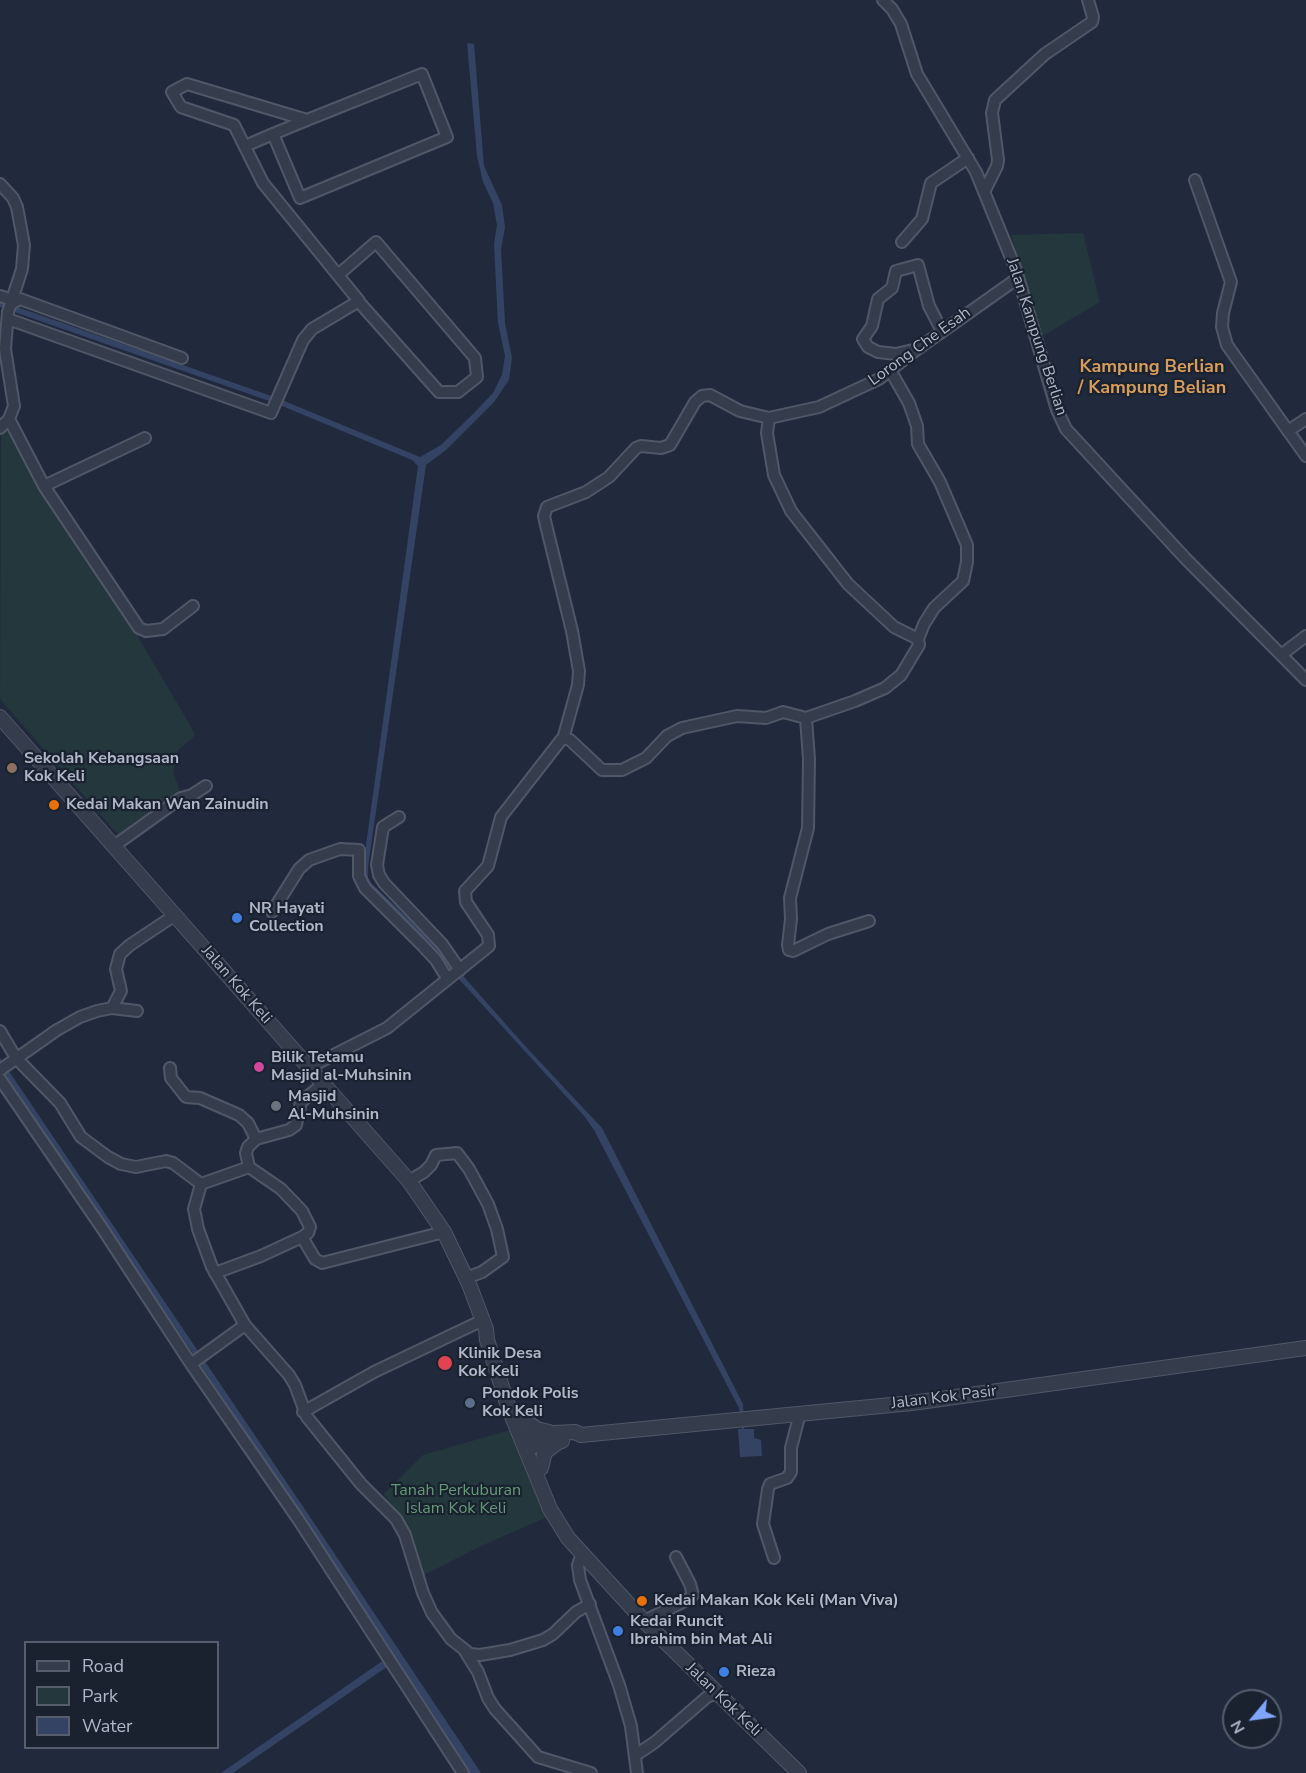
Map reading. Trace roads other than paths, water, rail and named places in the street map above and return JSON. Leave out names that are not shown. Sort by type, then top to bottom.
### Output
[{"type":"street","name":"Jalan Kampung Berlian","points":[[883,0],[901,24],[917,74],[976,172],[1018,278],[1057,410],[1066,429],[1185,558],[1306,680]]},
{"type":"street","points":[[984,192],[997,166],[998,150],[992,113],[995,100],[1045,54],[1092,22],[1093,16],[1088,0]]},
{"type":"street","points":[[245,146],[273,134],[307,120],[422,74],[447,137],[300,198],[273,134]]},
{"type":"street","points":[[307,120],[187,84],[172,92],[181,107],[234,125],[264,183],[358,302],[440,392],[458,392],[477,377],[475,358],[376,242],[338,275]]},
{"type":"street","points":[[902,242],[922,219],[930,183],[968,158]]},
{"type":"street","points":[[1195,180],[1232,282],[1223,313],[1222,327],[1227,345],[1306,456]]},
{"type":"street","points":[[0,184],[13,198],[17,207],[24,246],[22,269],[10,309],[4,349],[14,406],[9,419],[0,428]]},
{"type":"street","points":[[916,350],[896,354],[878,352],[867,347],[863,339],[872,326],[878,299],[892,288],[896,271],[918,265],[929,306],[942,331]]},
{"type":"street","name":"Lorong Che Esah","points":[[563,739],[578,685],[579,671],[572,631],[544,516],[547,507],[586,492],[609,477],[636,448],[641,446],[661,448],[670,445],[702,396],[710,395],[740,411],[769,418],[819,407],[862,388],[890,370],[1018,278]]},
{"type":"street","points":[[0,296],[10,309],[271,413],[303,340],[312,329],[358,302]]},
{"type":"street","points":[[10,309],[20,299],[182,358]]},
{"type":"street","points":[[308,1068],[379,1033],[447,978],[485,951],[490,942],[466,902],[465,891],[488,866],[501,817],[563,739],[570,740],[598,767],[610,771],[622,770],[646,758],[671,733],[682,728],[737,716],[766,718],[783,712],[806,718],[885,688],[901,675],[919,645],[918,639],[924,624],[934,608],[963,581],[967,562],[967,545],[940,482],[918,444],[917,426],[909,404],[890,370]]},
{"type":"street","points":[[769,418],[767,433],[774,475],[791,511],[848,584],[894,627],[918,639]]},
{"type":"street","points":[[9,419],[44,486],[139,628],[146,631],[163,628],[193,606]]},
{"type":"street","points":[[1288,431],[1306,419]]},
{"type":"street","points":[[44,486],[145,438]]},
{"type":"street","points":[[1281,655],[1306,636]]},
{"type":"street","name":"Jalan Kok Keli","points":[[0,717],[409,1181],[444,1232],[485,1324],[494,1337],[531,1442],[539,1474]]},
{"type":"street","points":[[806,718],[809,759],[808,828],[790,898],[789,950],[793,951],[828,934],[868,921]]},
{"type":"street","points":[[114,846],[181,798],[192,795],[206,786]]},
{"type":"street","points":[[399,817],[383,827],[377,865],[379,875],[442,944],[459,970]]},
{"type":"street","points":[[272,912],[299,868],[309,861],[340,849],[359,850],[359,876],[365,888],[436,960],[447,978]]},
{"type":"street","points":[[112,1008],[121,991],[116,969],[120,954],[175,915]]},
{"type":"street","points":[[8,1064],[66,1024],[112,1008],[137,1011]]},
{"type":"street","points":[[0,1031],[8,1064],[60,1103],[81,1137],[121,1164],[136,1167],[162,1161],[173,1163],[201,1184]]},
{"type":"street","points":[[170,1068],[171,1078],[186,1097],[200,1098],[239,1115],[248,1123],[256,1139]]},
{"type":"street","points":[[0,1078],[193,1362],[463,1773]]},
{"type":"street","points":[[215,1273],[261,1256],[308,1233],[310,1227],[302,1211],[281,1189],[249,1167],[246,1150],[256,1139],[289,1130],[296,1125],[301,1102],[322,1084]]},
{"type":"street","points":[[409,1181],[431,1165],[436,1155],[457,1153],[470,1169],[488,1204],[497,1229],[503,1257],[500,1262],[466,1278]]},
{"type":"street","points":[[249,1167],[201,1184],[195,1200],[196,1221],[215,1273],[245,1325],[289,1375],[295,1385],[303,1412],[362,1484],[396,1519],[405,1535],[423,1593],[432,1612],[452,1639],[470,1654],[480,1655],[510,1650],[532,1644],[553,1634],[572,1616],[590,1604]]},
{"type":"street","points":[[302,1237],[315,1259],[324,1263],[444,1232]]},
{"type":"street","points":[[303,1412],[374,1372],[485,1324]]},
{"type":"street","name":"Jalan Kok Keli","points":[[485,1324],[487,1340],[509,1409],[539,1474],[575,1535],[579,1549],[644,1621],[799,1773]]},
{"type":"street","points":[[193,1362],[245,1325]]},
{"type":"street","name":"Jalan Kok Pasir","points":[[531,1442],[575,1432],[581,1435],[912,1403],[1306,1348]]},
{"type":"street","points":[[509,1409],[516,1416],[531,1442]]},
{"type":"street","points":[[774,1558],[763,1524],[768,1489],[771,1484],[787,1478],[791,1472],[791,1448],[800,1413]]},
{"type":"street","points":[[522,1419],[537,1429],[558,1437],[545,1452],[539,1474]]},
{"type":"street","points":[[579,1549],[579,1573],[633,1732],[637,1773]]},
{"type":"street","points":[[644,1621],[687,1600],[693,1594],[676,1557]]},
{"type":"street","points":[[464,1648],[495,1709],[538,1757],[591,1773]]},
{"type":"street","points":[[636,1755],[655,1742],[707,1697],[716,1694]]},
{"type":"water","points":[[467,43],[474,44],[484,166],[502,205],[505,227],[501,249],[505,323],[512,358],[509,380],[494,402],[446,450],[426,465],[368,878],[433,942],[602,1128],[743,1404],[744,1429],[754,1429],[754,1438],[761,1440],[762,1456],[740,1457],[738,1429],[742,1429],[739,1408],[594,1130],[585,1117],[447,966],[430,944],[369,886],[364,876],[363,867],[418,466],[412,460],[275,403],[0,307],[0,301],[277,398],[420,457],[441,445],[493,393],[502,375],[505,356],[498,323],[494,244],[497,225],[493,203],[483,182],[477,156]]},
{"type":"water","points":[[0,1058],[481,1773],[469,1773],[394,1662],[233,1773],[221,1773],[391,1655],[303,1517],[0,1067]]},
{"type":"place","name":"Sekolah Kebangsaan Kok Keli","points":[[12,768]]},
{"type":"place","name":"Kedai Makan Wan Zainudin","points":[[54,805]]},
{"type":"place","name":"NR Hayati Collection","points":[[237,918]]},
{"type":"place","name":"Bilik Tetamu Masjid al-Muhsinin","points":[[259,1067]]},
{"type":"place","name":"Masjid Al-Muhsinin","points":[[276,1106]]},
{"type":"place","name":"Klinik Desa Kok Keli","points":[[445,1363]]},
{"type":"place","name":"Pondok Polis Kok Keli","points":[[470,1403]]},
{"type":"place","name":"Kedai Makan Kok Keli (Man Viva)","points":[[642,1601]]},
{"type":"place","name":"Kedai Runcit Ibrahim bin Mat Ali","points":[[618,1631]]},
{"type":"place","name":"Rieza","points":[[724,1672]]},
{"type":"district","name":"Kampung Berlian / Kampung Belian","points":[[1152,378]]},
{"type":"park label","name":"Tanah Perkuburan Islam Kok Keli","points":[[456,1500]]}]
